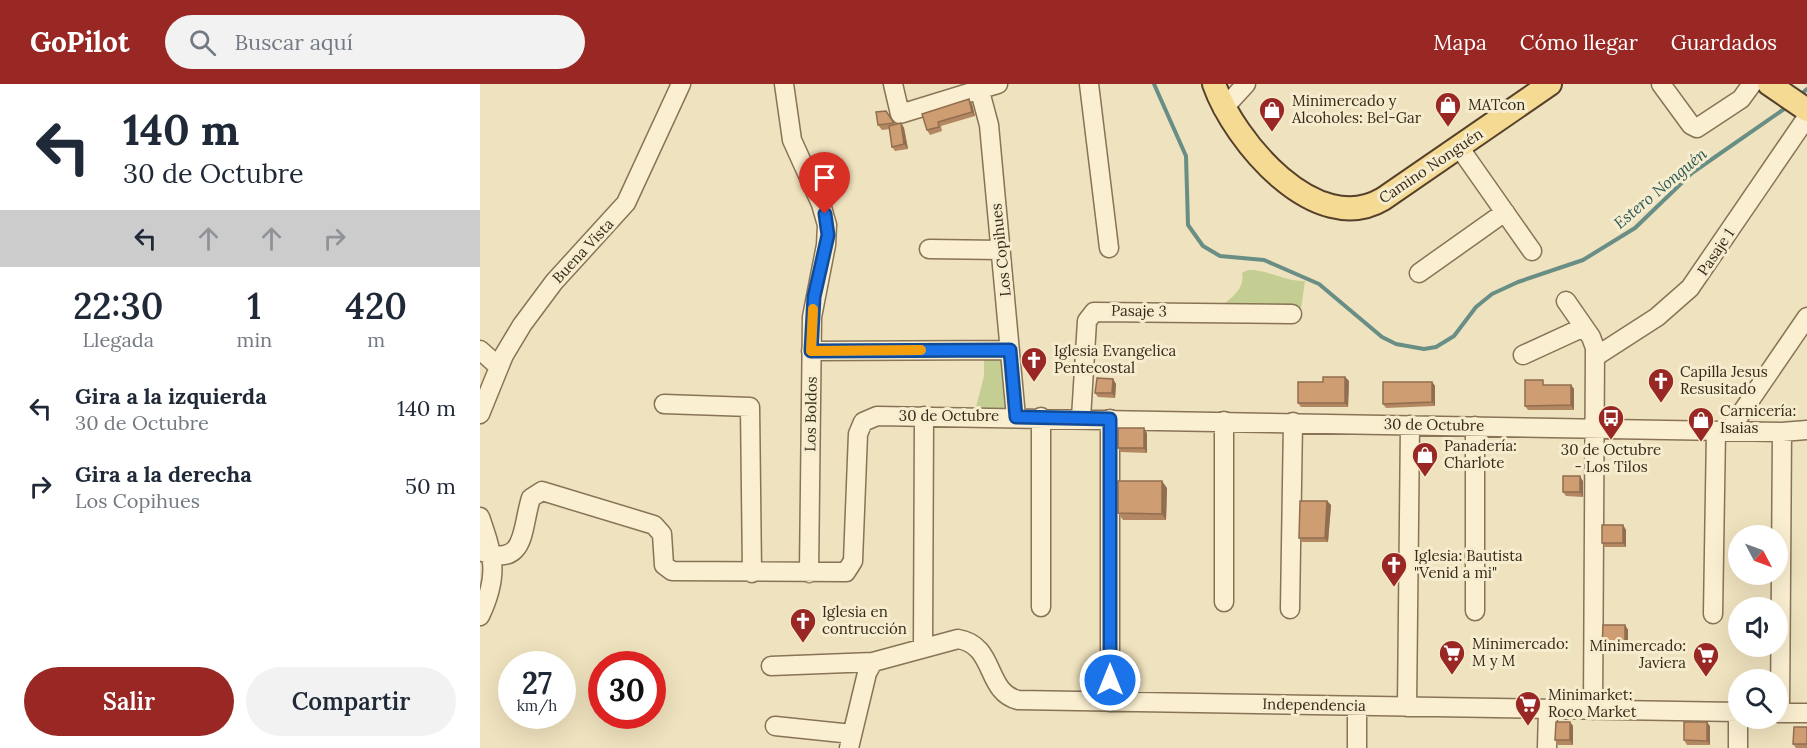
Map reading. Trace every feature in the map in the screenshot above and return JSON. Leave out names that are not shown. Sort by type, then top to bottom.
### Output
[{"type":"main road","name":"Camino Nonguén","points":[[1214,84],[1223,109],[1243,138],[1283,177],[1313,200],[1339,210],[1362,209],[1377,203],[1550,84]]},
{"type":"main road","points":[[1775,88],[1806,111]]},
{"type":"street","name":"Buena Vista","points":[[480,414],[499,367],[522,325],[554,282],[626,203],[681,84]]},
{"type":"street","name":"Los Boldos","points":[[784,84],[786,112],[794,146],[821,204],[827,225],[826,245],[814,297],[811,351],[809,573]]},
{"type":"street","points":[[893,84],[900,114],[985,86]]},
{"type":"street","points":[[1089,84],[1109,248]]},
{"type":"street","points":[[1223,109],[1245,84]]},
{"type":"street","points":[[1669,87],[1691,125],[1700,128],[1741,99],[1752,84]]},
{"type":"street","name":"Los Copihues","points":[[985,86],[1016,417]]},
{"type":"street","name":"Pasaje 1","points":[[1595,357],[1657,317],[1690,288],[1806,111]]},
{"type":"street","points":[[1459,147],[1532,251]]},
{"type":"street","points":[[1419,273],[1505,212]]},
{"type":"street","points":[[929,249],[1000,250]]},
{"type":"street","points":[[1566,301],[1593,342],[1595,357],[1593,710]]},
{"type":"street","name":"Pasaje 3","points":[[1081,418],[1087,321],[1094,312],[1292,314]]},
{"type":"street","points":[[1713,614],[1722,431],[1807,317]]},
{"type":"street","points":[[1523,355],[1584,327]]},
{"type":"street","points":[[480,350],[499,367]]},
{"type":"street","points":[[811,351],[1010,350]]},
{"type":"street","points":[[664,404],[750,407],[752,573]]},
{"type":"street","name":"30 de Octubre","points":[[487,554],[507,555],[516,548],[523,535],[531,498],[542,490],[654,525],[662,534],[663,565],[672,571],[844,572],[853,565],[858,434],[861,425],[867,419],[877,416],[1041,417],[1782,432],[1807,429]]},
{"type":"street","points":[[771,666],[873,662],[923,648],[924,416]]},
{"type":"street","points":[[1041,417],[1041,607]]},
{"type":"street","points":[[1110,419],[1110,702]]},
{"type":"street","points":[[1224,421],[1224,602]]},
{"type":"street","points":[[1290,609],[1293,422]]},
{"type":"street","points":[[1407,707],[1410,425]]},
{"type":"street","points":[[1475,426],[1475,611]]},
{"type":"street","points":[[1779,669],[1782,432]]},
{"type":"street","points":[[480,517],[487,554],[489,598],[480,616]]},
{"type":"street","name":"Independencia","points":[[923,648],[952,640],[970,643],[985,656],[999,688],[1012,699],[1728,712]]},
{"type":"street","points":[[775,726],[851,741],[867,673],[873,662]]},
{"type":"street","points":[[1357,706],[1357,748]]},
{"type":"street","points":[[1547,748],[1548,709]]},
{"type":"street","points":[[1788,713],[1807,713]]},
{"type":"street","points":[[1738,729],[1738,748]]},
{"type":"green space","points":[[1248,270],[1262,271],[1290,280],[1305,281],[1301,309],[1224,304],[1238,291],[1242,283],[1242,273]]},
{"type":"green space","points":[[1008,353],[1015,415],[975,411],[984,376],[984,357]]},
{"type":"building","points":[[969,99],[972,112],[938,122],[939,127],[927,130],[922,114]]},
{"type":"building","points":[[886,111],[894,123],[878,125],[876,112]]},
{"type":"building","points":[[901,123],[904,144],[892,147],[889,126]]},
{"type":"building","points":[[1323,377],[1345,377],[1345,403],[1298,403],[1298,382],[1323,382]]},
{"type":"building","points":[[1097,378],[1113,379],[1112,393],[1095,393]]},
{"type":"building","points":[[1525,380],[1543,380],[1543,385],[1571,385],[1571,405],[1525,406]]},
{"type":"building","points":[[1383,382],[1432,382],[1432,402],[1383,404]]},
{"type":"building","points":[[1118,428],[1144,428],[1144,448],[1118,448]]},
{"type":"building","points":[[1563,476],[1580,476],[1580,492],[1563,492]]},
{"type":"building","points":[[1118,481],[1162,481],[1162,514],[1118,513]]},
{"type":"building","points":[[1300,501],[1327,501],[1325,538],[1299,538]]},
{"type":"building","points":[[1602,525],[1623,525],[1623,543],[1602,543]]},
{"type":"building","points":[[1603,625],[1625,625],[1625,647],[1602,647]]},
{"type":"building","points":[[1556,722],[1570,722],[1570,740],[1555,740]]},
{"type":"building","points":[[1684,722],[1707,722],[1707,741],[1684,740]]},
{"type":"building","points":[[1794,727],[1807,727],[1807,744],[1793,744]]},
{"type":"waterway","name":"Estero Nonguén","points":[[1154,84],[1186,156],[1188,225],[1203,246],[1220,256],[1264,260],[1319,284],[1382,337],[1396,344],[1424,349],[1436,347],[1454,336],[1476,307],[1492,294],[1518,282],[1583,260],[1635,228],[1692,173],[1787,107]]},
{"type":"waterway","name":"Estero Nonguén","points":[[1799,96],[1807,89]]},
{"type":"slow traffic","points":[[813,309],[811,351],[921,350]]},
{"type":"place","name":"MATcon","points":[[1448,128]]},
{"type":"place","name":"Minimercado y Alcoholes: Bel-Gar","points":[[1272,133]]},
{"type":"place","name":"Iglesia Evangelica Pentecostal","points":[[1034,383]]},
{"type":"place","name":"Capilla Jesus Resusitado","points":[[1661,404]]},
{"type":"place","name":"30 de Octubre - Los Tilos","points":[[1611,441]]},
{"type":"place","name":"Carnicería: Isaias","points":[[1701,443]]},
{"type":"place","name":"Panadería: Charlote","points":[[1425,478]]},
{"type":"place","name":"Iglesia: Bautista \"Venid a mi\"","points":[[1394,588]]},
{"type":"place","name":"Iglesia en contrucción","points":[[803,644]]},
{"type":"place","name":"Minimercado: M y M","points":[[1452,676]]},
{"type":"place","name":"Minimercado: Javiera","points":[[1706,678]]},
{"type":"place","name":"Minimarket: Roco Market","points":[[1528,727]]},
{"type":"route","points":[[825,214],[828,235],[814,297],[811,351],[1010,350],[1016,417],[1110,419],[1110,680]]}]
